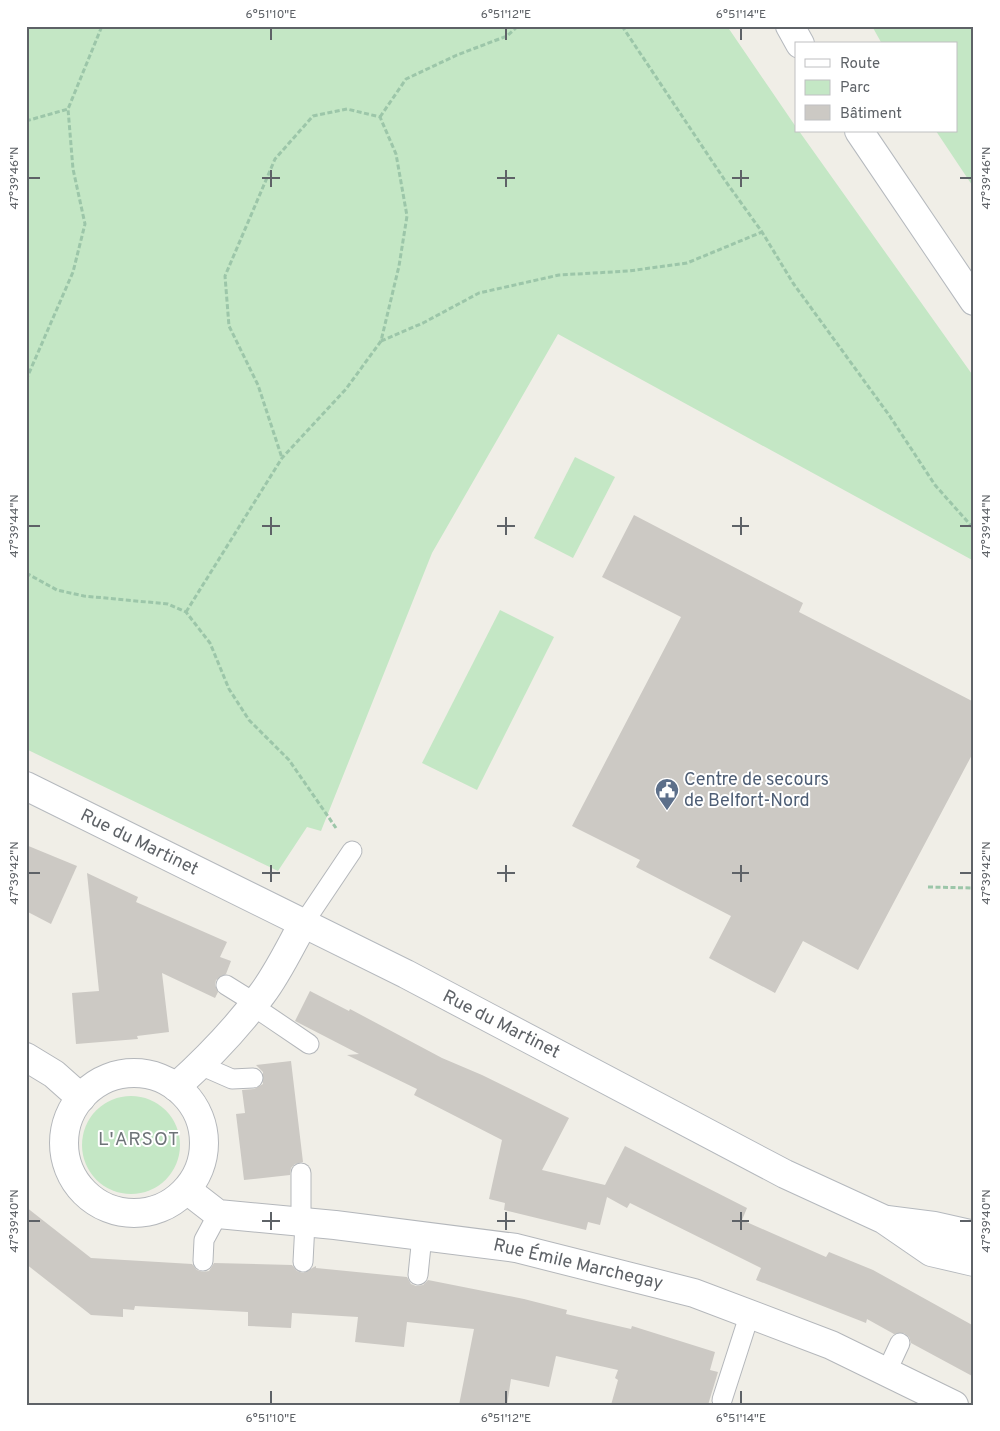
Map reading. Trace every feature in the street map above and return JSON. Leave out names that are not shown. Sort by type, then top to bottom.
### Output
[{"type":"street","points":[[790,26],[799,42]]},
{"type":"street","points":[[860,132],[974,301]]},
{"type":"street","name":"Rue du Martinet","points":[[26,786],[406,974],[785,1174],[883,1219],[931,1252],[974,1262]]},
{"type":"street","points":[[176,1087],[200,1065],[254,1004],[303,924]]},
{"type":"street","points":[[26,1057],[54,1074],[81,1098]]},
{"type":"street","points":[[137,1073],[157,1077],[176,1087],[192,1103],[202,1124],[204,1148],[199,1170],[187,1190],[168,1205],[145,1213],[120,1212],[98,1203],[79,1188],[68,1166],[64,1142],[68,1118],[81,1098],[103,1081],[116,1076],[137,1073]]},
{"type":"street","points":[[187,1190],[218,1214]]},
{"type":"street","name":"Rue Émile Marchegay","points":[[218,1214],[303,1222],[516,1248],[694,1293],[831,1345],[954,1405]]},
{"type":"street","points":[[883,1219],[934,1226],[974,1236]]},
{"type":"lane","points":[[303,924],[352,851]]},
{"type":"lane","points":[[226,985],[309,1044]]},
{"type":"lane","points":[[200,1065],[232,1080],[254,1078]]},
{"type":"lane","points":[[301,1173],[303,1262]]},
{"type":"lane","points":[[203,1261],[204,1240],[218,1214]]},
{"type":"lane","points":[[418,1275],[422,1236]]},
{"type":"lane","points":[[722,1400],[750,1313]]},
{"type":"lane","points":[[886,1373],[900,1344]]},
{"type":"path","points":[[26,380],[73,272],[85,224],[73,169],[68,109],[102,26]]},
{"type":"path","points":[[380,117],[406,79],[457,55],[507,36],[518,26]]},
{"type":"path","points":[[622,26],[724,179],[762,232],[794,283],[889,415],[936,485],[974,529]]},
{"type":"path","points":[[26,121],[68,109]]},
{"type":"path","points":[[282,458],[258,385],[228,326],[225,276],[275,159],[313,116],[347,109],[380,117]]},
{"type":"path","points":[[186,612],[282,458],[346,389],[381,341],[399,266],[407,216],[396,154],[380,117]]},
{"type":"path","points":[[381,341],[423,323],[479,293],[559,275],[629,271],[687,263],[762,232]]},
{"type":"path","points":[[26,573],[56,590],[84,596],[168,604],[186,612],[210,643],[229,689],[249,720],[289,760],[352,851]]},
{"type":"path","points":[[928,888],[974,888]]},
{"type":"green space","points":[[26,26],[727,26],[795,126],[795,132],[800,132],[974,377],[974,561],[558,334],[432,553],[321,831],[307,827],[278,871],[26,749]]},
{"type":"green space","points":[[872,26],[974,26],[974,188],[937,132],[958,132],[958,42],[881,42]]},
{"type":"green space","points":[[575,457],[615,477],[573,558],[534,538]]},
{"type":"green space","points":[[500,610],[554,637],[477,790],[422,763]]},
{"type":"green space","points":[[131,1096],[141,1097],[158,1104],[172,1118],[179,1135],[179,1155],[172,1172],[158,1186],[141,1193],[131,1194],[121,1193],[104,1186],[90,1172],[83,1155],[82,1145],[83,1135],[90,1118],[104,1104],[121,1097]]},
{"type":"building","points":[[634,515],[803,603],[799,612],[974,702],[974,751],[858,970],[803,941],[775,993],[709,958],[731,916],[636,867],[640,860],[572,826],[681,617],[602,577]]},
{"type":"building","points":[[26,845],[77,866],[51,924],[26,911]]},
{"type":"building","points":[[87,873],[138,897],[136,902],[227,942],[220,957],[231,961],[226,974],[216,980],[215,985],[218,992],[215,998],[162,973],[169,1032],[137,1036],[138,1039],[76,1044],[72,993],[99,991]]},
{"type":"building","points":[[310,991],[349,1011],[350,1009],[442,1058],[482,1075],[569,1118],[542,1170],[605,1185],[625,1146],[747,1208],[742,1220],[826,1257],[829,1252],[873,1270],[974,1326],[974,1377],[911,1343],[909,1337],[904,1333],[894,1334],[867,1319],[866,1323],[756,1280],[761,1268],[630,1203],[627,1208],[607,1197],[600,1225],[588,1222],[586,1230],[504,1210],[505,1203],[489,1199],[502,1140],[414,1095],[417,1089],[347,1055],[359,1054],[295,1021]]},
{"type":"building","points":[[291,1061],[303,1162],[295,1164],[291,1168],[290,1175],[244,1180],[236,1114],[245,1113],[242,1090],[254,1089],[263,1084],[263,1072],[256,1065]]},
{"type":"building","points":[[26,1207],[91,1258],[192,1264],[197,1270],[203,1272],[209,1271],[214,1263],[292,1265],[297,1271],[303,1273],[316,1266],[316,1268],[407,1277],[411,1284],[416,1286],[423,1285],[428,1280],[524,1299],[567,1310],[566,1314],[631,1329],[632,1326],[715,1352],[710,1370],[718,1372],[708,1405],[611,1405],[618,1380],[615,1378],[618,1370],[556,1356],[549,1387],[511,1379],[507,1405],[459,1405],[474,1329],[407,1322],[404,1347],[355,1342],[358,1317],[292,1313],[291,1328],[248,1326],[248,1312],[135,1306],[134,1310],[123,1309],[123,1317],[91,1315],[26,1264]]},
{"type":"place","name":"Centre de secours de Belfort-Nord","points":[[667,811]]},
{"type":"district","name":"L'ARSOT","points":[[139,1140]]}]
